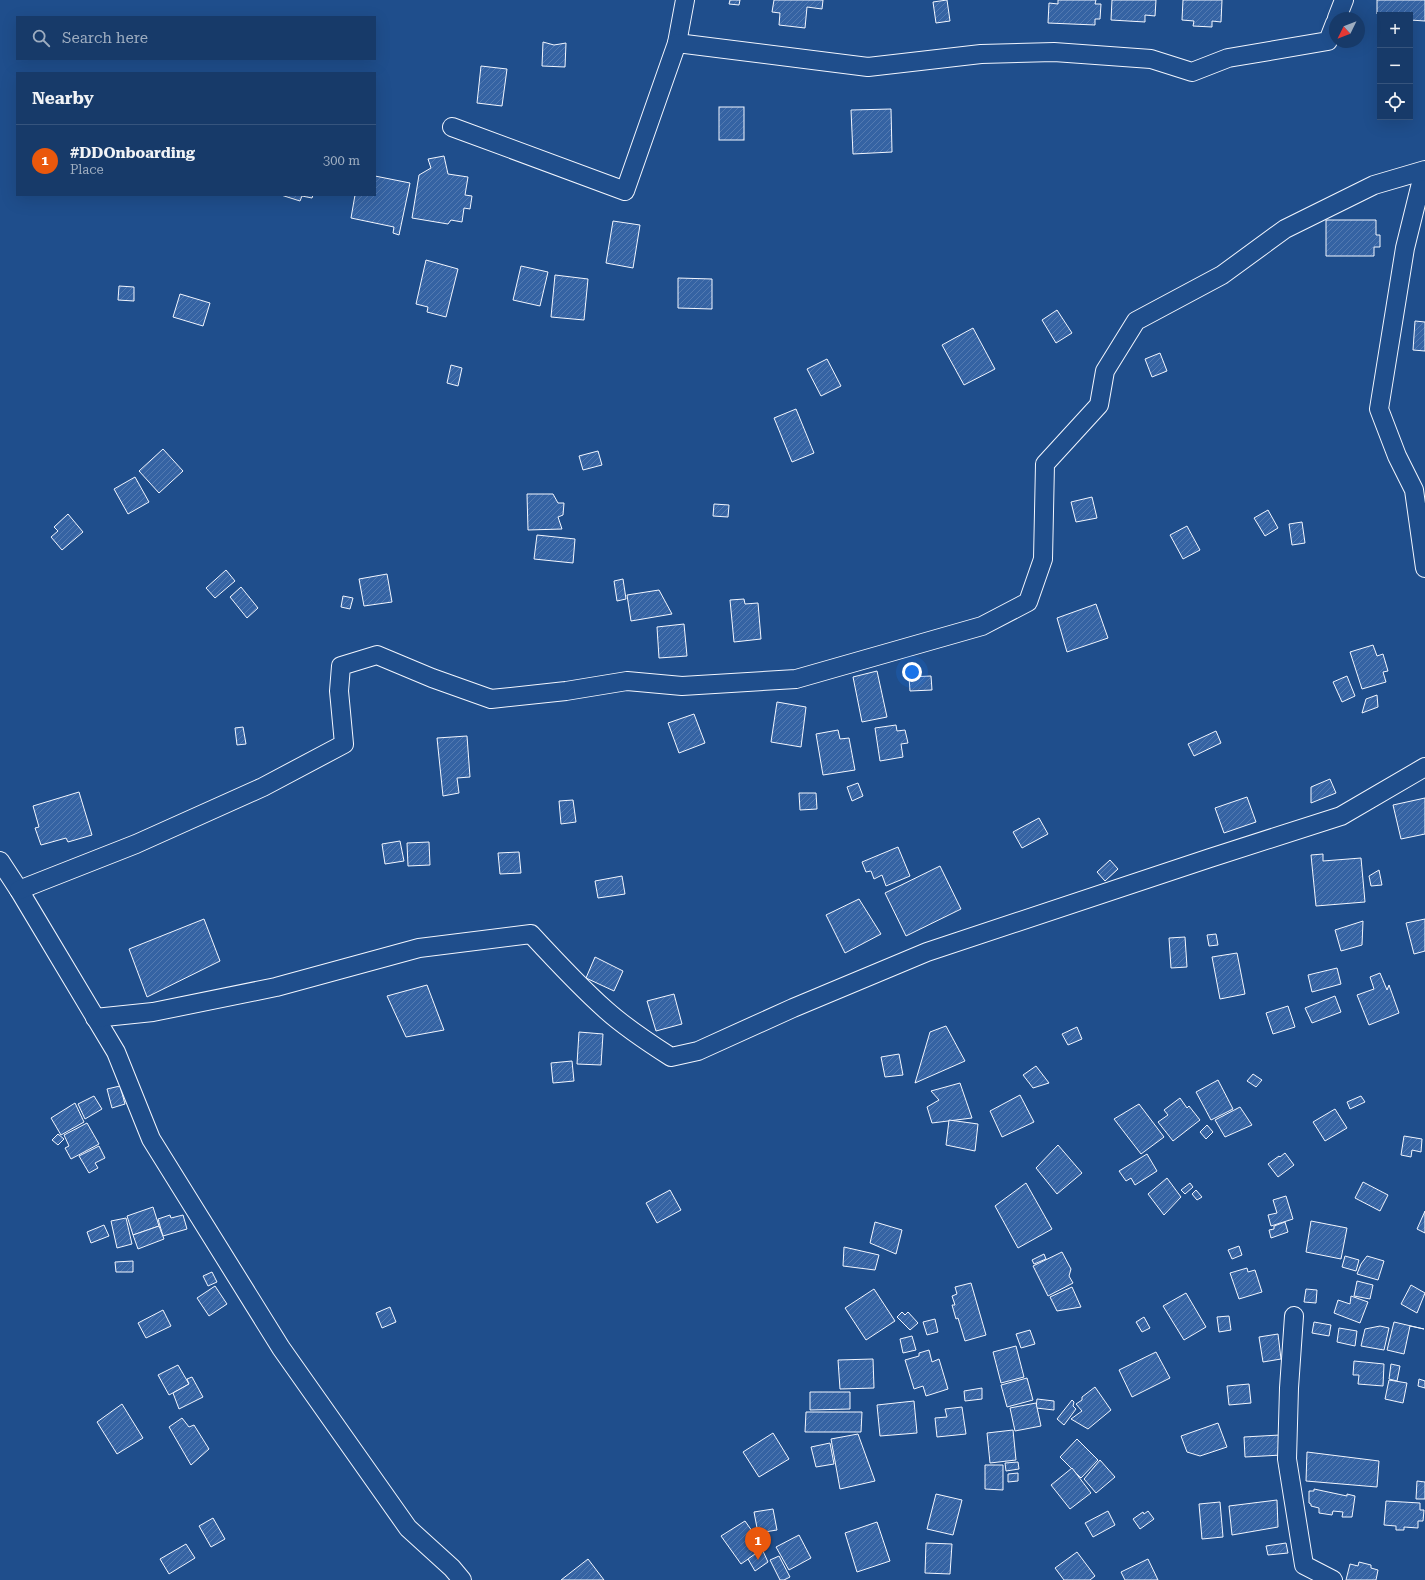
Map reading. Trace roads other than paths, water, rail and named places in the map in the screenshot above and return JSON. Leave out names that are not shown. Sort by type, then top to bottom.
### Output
[{"type":"street","points":[[452,127],[625,191],[677,43],[685,0]]},
{"type":"street","points":[[1339,12],[1344,0]]},
{"type":"street","points":[[677,43],[868,67],[981,54],[1054,52],[1150,59],[1192,72],[1228,58],[1328,41],[1329,38]]},
{"type":"street","points":[[1425,170],[1405,248],[1379,408],[1396,456],[1414,490],[1425,568]]},
{"type":"street","points":[[19,890],[143,841],[263,787],[344,744],[339,691],[341,666],[377,654],[432,678],[491,699],[566,692],[627,681],[682,686],[796,679],[982,626],[1028,602],[1043,560],[1045,464],[1099,405],[1105,371],[1136,321],[1222,275],[1285,229],[1374,185],[1425,170]]},
{"type":"street","points":[[95,1018],[152,1012],[276,987],[419,948],[531,934],[553,958],[607,1011],[642,1038],[671,1057],[698,1051],[793,1008],[927,952],[1341,816],[1425,767]]},
{"type":"street","points":[[0,861],[116,1052],[151,1139],[281,1348],[408,1528],[452,1568],[462,1580]]},
{"type":"street","points":[[1294,1316],[1289,1388],[1288,1459],[1304,1565],[1333,1580]]},
{"type":"place","name":"#DDOnboarding","points":[[758,1560]]}]
